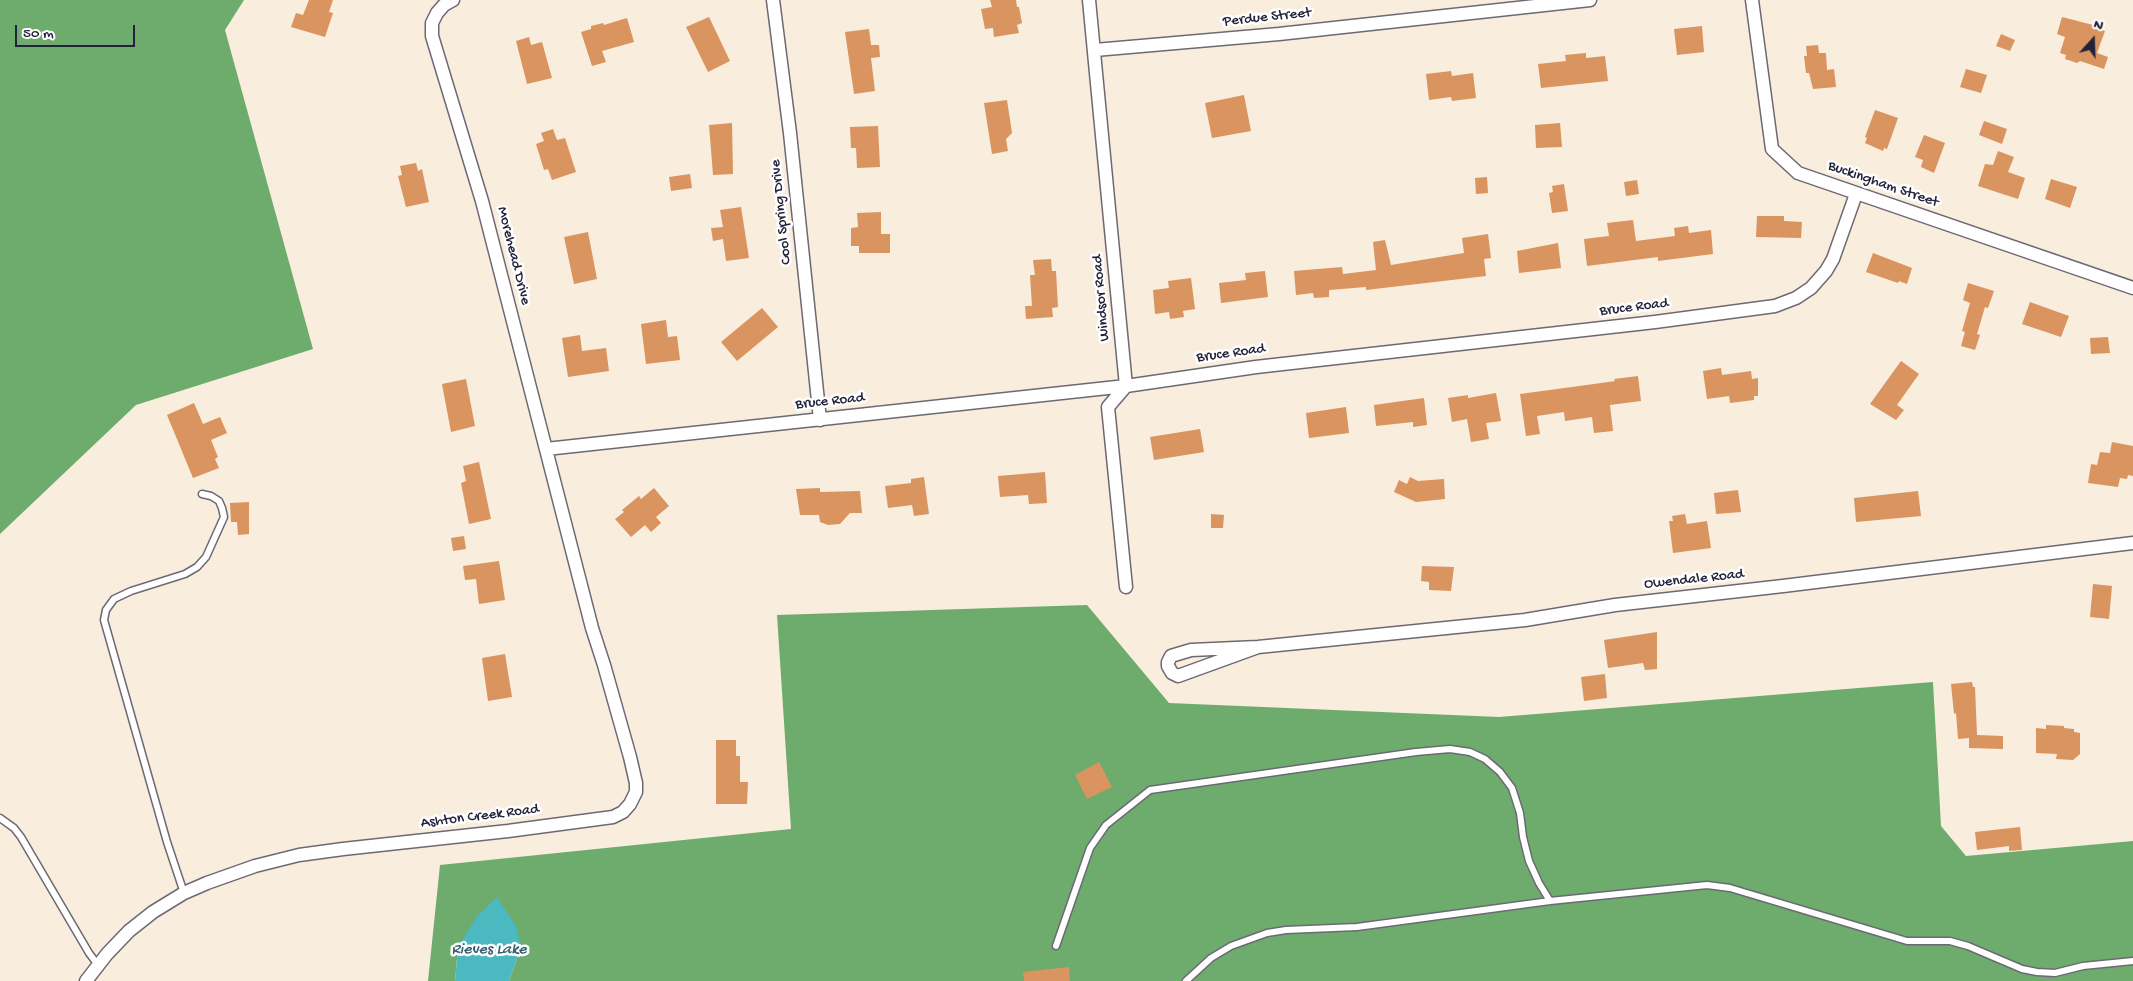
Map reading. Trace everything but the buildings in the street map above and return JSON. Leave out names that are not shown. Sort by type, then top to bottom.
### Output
[{"type":"street","name":"Morehead Drive","points":[[453,0],[436,13],[432,23],[432,36],[482,201],[567,530]]},
{"type":"street","name":"Cool Spring Drive","points":[[773,0],[796,192],[820,420]]},
{"type":"street","name":"Windsor Road","points":[[1089,0],[1126,386]]},
{"type":"street","name":"Perdue Street","points":[[1095,50],[1279,34],[1590,0]]},
{"type":"street","name":"Buckingham Street","points":[[1752,0],[1772,149],[1798,172],[1856,194],[2133,288]]},
{"type":"street","name":"Bruce Road","points":[[546,449],[1126,386],[1256,367],[1655,322],[1775,306],[1803,293],[1826,271],[1833,259],[1856,194]]},
{"type":"street","points":[[1126,386],[1108,407],[1126,587]]},
{"type":"street","name":"Ashton Creek Road","points":[[86,981],[129,931],[153,912],[184,893],[255,866],[299,855],[517,830],[613,817],[622,812],[630,804],[636,792],[636,783],[592,628],[567,530]]},
{"type":"street","name":"Owendale Road","points":[[1258,647],[1178,676],[1172,674],[1168,666],[1171,656],[1178,653],[1258,647],[1525,620],[1615,605],[2133,543]]},
{"type":"lane","points":[[184,893],[164,833],[104,620],[106,610],[114,599],[131,591],[186,574],[197,567],[206,557],[224,516],[218,501],[211,496],[202,494]]},
{"type":"lane","points":[[1056,946],[1090,848],[1106,825],[1150,790],[1450,749],[1470,752],[1485,759],[1500,772],[1512,788],[1520,813],[1529,861],[1538,883],[1550,901]]},
{"type":"lane","points":[[0,818],[14,828],[21,837],[88,953],[98,965]]},
{"type":"lane","points":[[1186,981],[1211,958],[1231,946],[1268,933],[1286,930],[1356,927],[1550,901],[1707,886],[1730,888],[1907,941],[1950,941],[1968,946],[2022,969],[2037,972],[2055,972],[2084,966],[2133,961]]},
{"type":"green space","points":[[0,0],[244,0],[225,30],[313,349],[136,405],[0,534]]},
{"type":"green space","points":[[1087,605],[1169,703],[1499,717],[1933,682],[1941,826],[1966,856],[2133,841],[2133,981],[509,981],[521,947],[458,947],[455,981],[428,981],[440,865],[791,829],[777,615]]},
{"type":"water","name":"Rieves Lake","points":[[497,897],[516,926],[521,947],[509,981],[455,981],[458,947],[477,916]]}]
